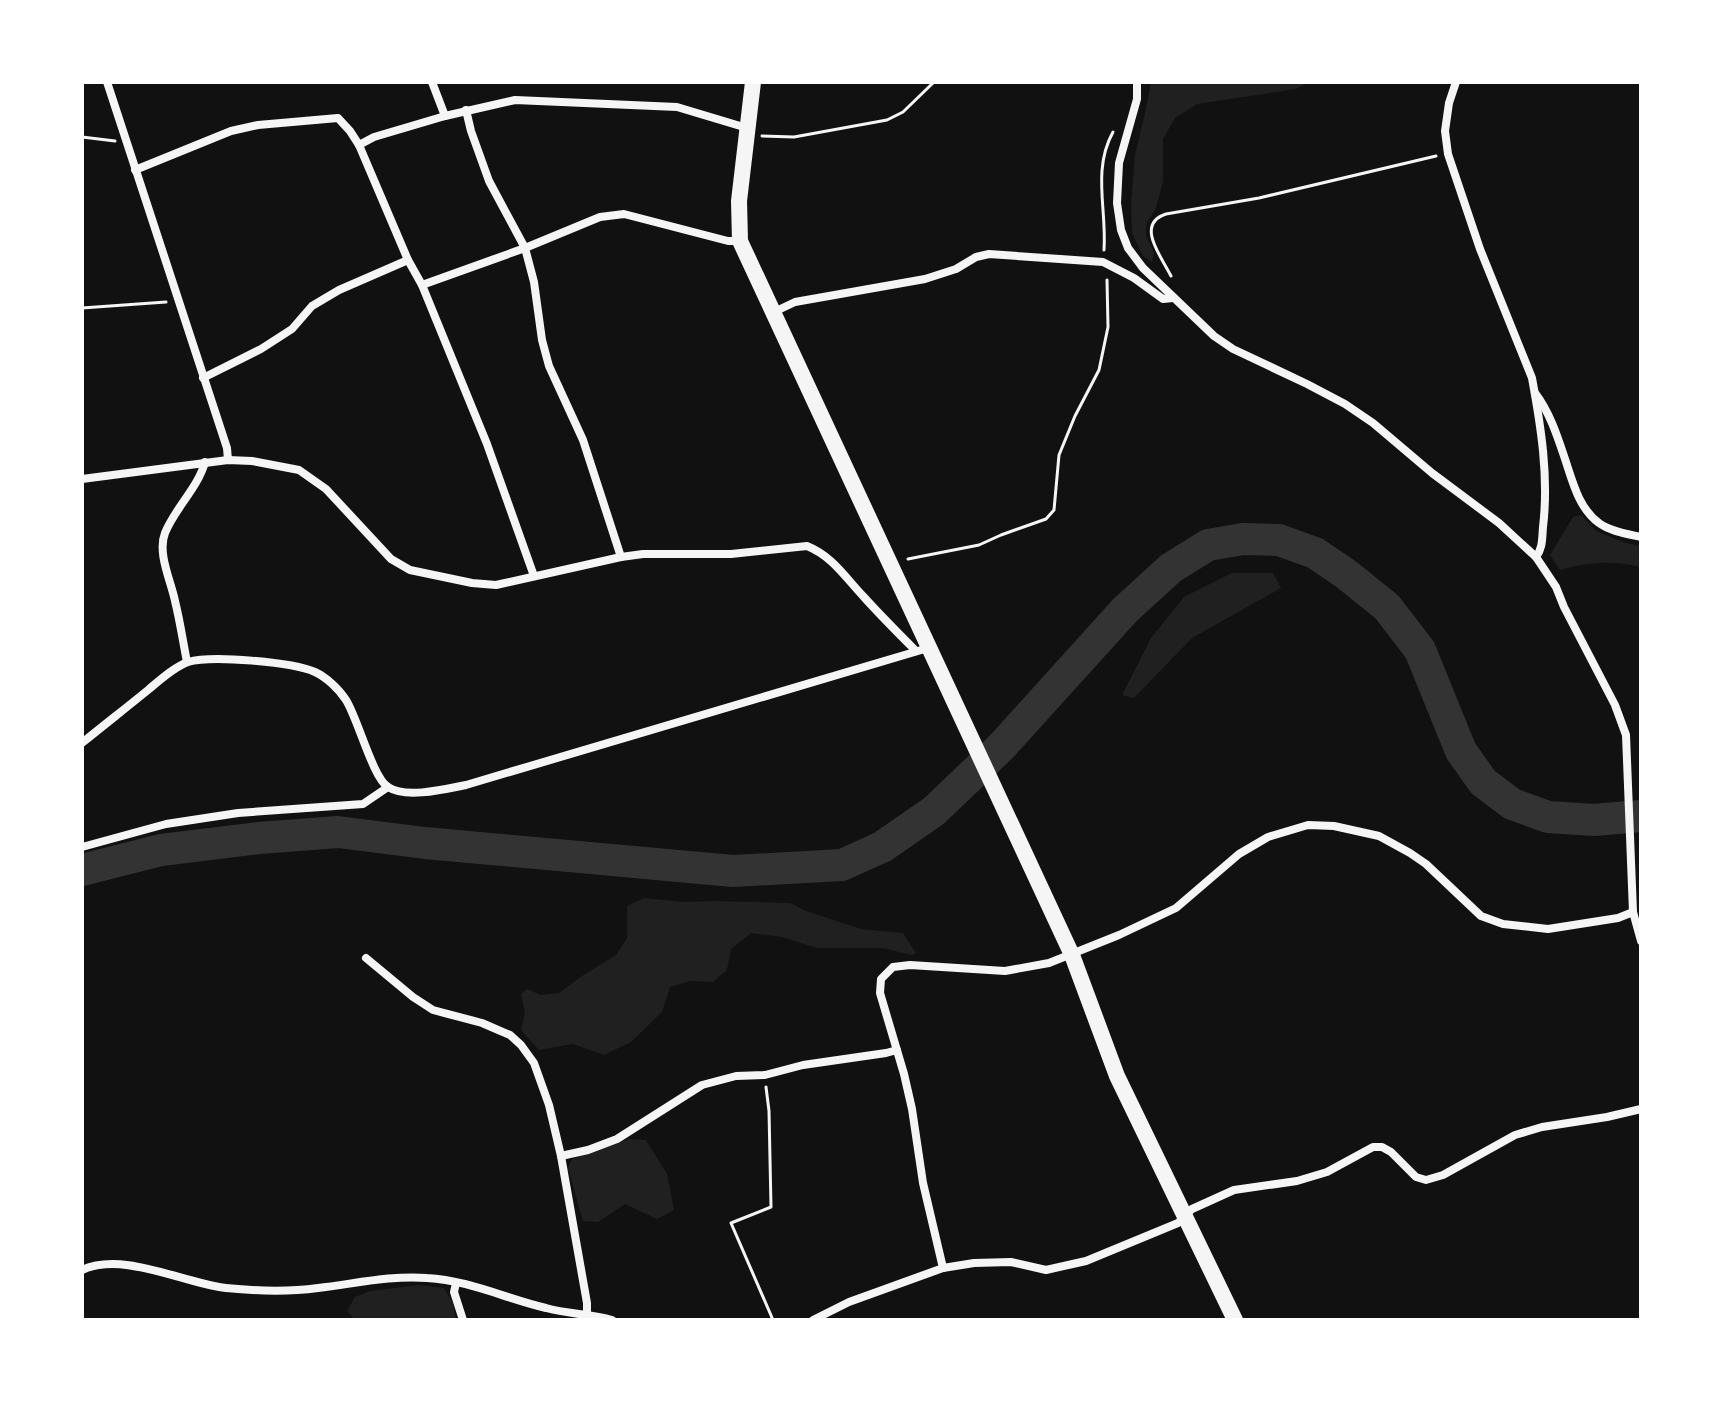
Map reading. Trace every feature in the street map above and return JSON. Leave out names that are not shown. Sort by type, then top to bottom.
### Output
[{"type":"main road","points":[[753,82],[739,201],[740,241],[891,564],[922,649],[975,745],[1072,955],[1117,1076],[1235,1320]]},
{"type":"street","points":[[107,82],[179,298],[227,448],[228,460]]},
{"type":"street","points":[[432,82],[445,116]]},
{"type":"street","points":[[1137,82],[1137,99],[1119,163],[1117,203],[1121,230],[1128,248],[1143,268],[1214,336],[1233,349],[1345,404],[1373,423],[1432,473],[1499,523],[1536,557],[1556,587],[1615,705],[1626,735],[1633,912],[1641,941]]},
{"type":"street","points":[[1456,82],[1445,131],[1448,154],[1480,249],[1535,392],[1546,475],[1541,551],[1536,557]]},
{"type":"street","points":[[359,145],[374,137],[445,116],[515,100],[677,107],[748,128]]},
{"type":"street","points":[[466,110],[489,181],[525,248],[549,366],[583,440],[621,557]]},
{"type":"street","points":[[135,170],[231,131],[258,125],[338,118],[359,145],[408,260],[422,285],[487,444],[534,576]]},
{"type":"street","points":[[422,285],[600,217],[624,214],[728,241],[740,241]]},
{"type":"street","points":[[774,312],[795,302],[925,279],[989,254],[1103,262],[1134,278],[1163,299],[1173,298]]},
{"type":"street","points":[[203,378],[261,349],[292,329],[312,306],[339,290],[408,260]]},
{"type":"street","points":[[1535,392],[1543,404],[1575,490],[1587,512],[1601,525],[1641,537]]},
{"type":"street","points":[[82,479],[228,460],[299,470],[326,489],[391,559],[410,570],[472,583],[496,585],[621,557],[678,553],[731,554],[807,546],[819,550],[834,562],[886,622],[922,649]]},
{"type":"street","points":[[187,662],[164,558],[163,538],[173,516],[203,471],[205,462]]},
{"type":"street","points":[[82,743],[187,662],[244,660],[282,664],[314,672],[330,682],[345,698],[378,774],[388,787],[432,792],[466,785],[922,649]]},
{"type":"street","points":[[1629,787],[1641,786]]},
{"type":"street","points":[[82,847],[195,819],[363,804],[388,787]]},
{"type":"street","points":[[943,1268],[923,1183],[912,1109],[880,993],[881,979],[893,967],[910,965],[1005,971],[1049,963],[1176,908],[1239,854],[1268,837],[1308,825],[1334,826],[1379,836],[1426,864],[1481,916],[1503,924],[1548,929],[1618,918],[1633,912]]},
{"type":"street","points":[[366,958],[433,1010],[482,1023],[510,1035],[534,1063],[549,1105],[561,1156],[587,1315]]},
{"type":"street","points":[[561,1156],[617,1139],[702,1085],[736,1076],[765,1075],[803,1065],[897,1050]]},
{"type":"street","points":[[813,1320],[849,1302],[943,1268],[1011,1262],[1046,1270],[1086,1261],[1178,1223],[1192,1209],[1234,1190],[1297,1181],[1327,1172],[1373,1147],[1382,1147],[1391,1152],[1416,1177],[1426,1180],[1443,1175],[1515,1135],[1641,1109]]},
{"type":"street","points":[[82,1270],[110,1263],[222,1287],[259,1290],[314,1289],[397,1278],[428,1278],[549,1309],[612,1320]]},
{"type":"street","points":[[456,1283],[454,1292],[463,1320]]},
{"type":"path","points":[[748,128],[762,136],[794,137],[887,120],[903,112],[934,82]]},
{"type":"path","points":[[82,137],[126,143]]},
{"type":"path","points":[[1173,298],[1173,281],[1150,234],[1151,222],[1156,217],[1259,198],[1448,154]]},
{"type":"path","points":[[891,564],[979,545],[1046,519],[1054,510],[1059,455],[1099,370],[1108,327],[1107,275],[1110,265]]},
{"type":"path","points":[[82,308],[168,302],[179,298]]},
{"type":"path","points":[[765,1075],[771,1207],[731,1223],[773,1320]]},
{"type":"shaded area","points":[[1151,82],[1309,82],[1296,89],[1197,104],[1175,118],[1163,139],[1163,182],[1156,208],[1146,224],[1146,236],[1154,253],[1152,262],[1143,256],[1132,233],[1131,205],[1135,155]]},
{"type":"shaded area","points":[[1581,515],[1596,531],[1641,546],[1641,567],[1600,563],[1560,570],[1550,555],[1573,517]]},
{"type":"shaded area","points":[[1232,573],[1273,573],[1281,588],[1192,638],[1134,698],[1122,695],[1151,638],[1184,597]]},
{"type":"shaded area","points":[[644,898],[685,902],[790,903],[861,929],[903,933],[916,953],[912,955],[882,948],[817,948],[782,937],[751,933],[731,949],[727,970],[713,982],[690,981],[670,987],[662,1012],[631,1042],[604,1055],[573,1044],[539,1050],[521,1030],[525,1013],[521,994],[527,989],[541,995],[559,993],[616,955],[627,938],[627,906]]},
{"type":"shaded area","points":[[629,1139],[646,1140],[667,1174],[674,1210],[657,1219],[625,1204],[598,1222],[583,1221],[568,1168],[572,1159]]},
{"type":"shaded area","points":[[419,1285],[444,1288],[453,1304],[456,1320],[355,1320],[347,1311],[355,1297],[370,1291]]},
{"type":"waterway","points":[[82,870],[161,850],[338,832],[733,871],[842,865],[882,847],[934,811],[1002,746],[1125,610],[1171,568],[1208,545],[1243,539],[1279,540],[1315,553],[1387,607],[1420,650],[1461,751],[1483,782],[1512,804],[1548,817],[1594,820],[1641,816]]}]
